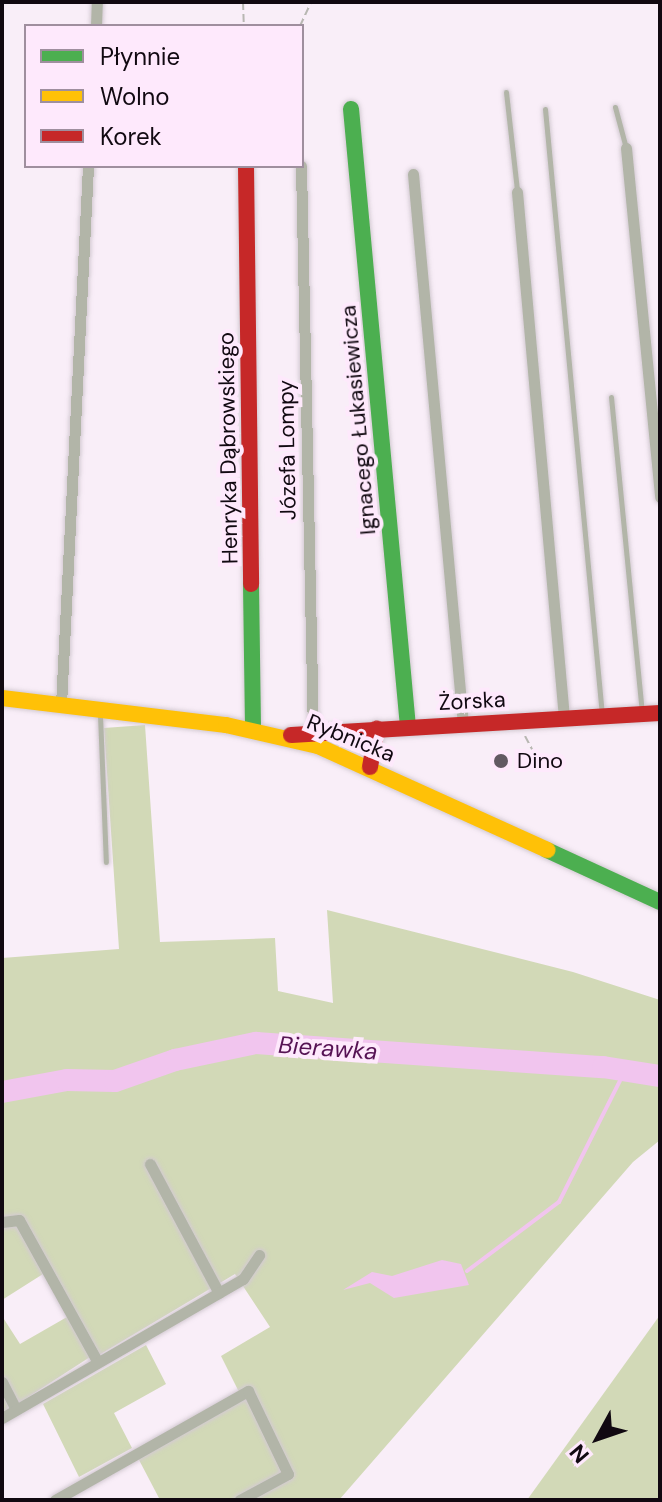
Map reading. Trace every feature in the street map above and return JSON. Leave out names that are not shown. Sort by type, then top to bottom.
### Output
[{"type":"street","points":[[96,24],[97,2]]},
{"type":"street","name":"Ignacego Łukasiewicza","points":[[351,109],[408,727]]},
{"type":"street","points":[[626,148],[660,497]]},
{"type":"street","points":[[61,705],[88,168]]},
{"type":"street","name":"Henryka Dąbrowskiego","points":[[246,168],[253,729]]},
{"type":"street","name":"Józefa Lompy","points":[[301,168],[313,733]]},
{"type":"street","points":[[413,174],[463,724]]},
{"type":"street","points":[[517,192],[564,718]]},
{"type":"street","name":"Rybnicka","points":[[2,698],[253,729],[286,736],[370,767],[660,902]]},
{"type":"street","name":"Żorska","points":[[286,736],[660,713]]},
{"type":"street","points":[[370,767],[377,729]]},
{"type":"street","points":[[150,1164],[219,1293]]},
{"type":"street","points":[[2,1222],[19,1220],[97,1361]]},
{"type":"street","points":[[2,1418],[243,1279],[259,1255]]},
{"type":"street","points":[[2,1382],[16,1409]]},
{"type":"street","points":[[55,1500],[248,1391],[288,1474],[240,1500]]},
{"type":"lane","points":[[506,92],[517,192]]},
{"type":"lane","points":[[615,107],[626,148]]},
{"type":"lane","points":[[545,109],[602,716]]},
{"type":"lane","points":[[611,397],[642,714]]},
{"type":"lane","points":[[100,710],[106,862]]},
{"type":"path","points":[[243,2],[244,24]]},
{"type":"path","points":[[301,24],[311,2]]},
{"type":"green space","points":[[145,725],[160,942],[275,938],[278,991],[333,1003],[327,910],[573,972],[660,1000],[660,1140],[633,1162],[339,1500],[160,1500],[138,1458],[243,1400],[221,1356],[270,1327],[235,1274],[99,1355],[43,1274],[2,1300],[2,958],[119,949],[104,728]]},
{"type":"green space","points":[[660,1315],[660,1500],[527,1500]]},
{"type":"green space","points":[[2,1316],[20,1344],[67,1317],[90,1357],[2,1414]]},
{"type":"green space","points":[[146,1345],[166,1384],[114,1413],[132,1448],[79,1477],[43,1404]]},
{"type":"shaded area","points":[[442,1260],[461,1264],[469,1285],[394,1298],[370,1283],[343,1290],[372,1272],[392,1276]]},
{"type":"waterway","name":"Bierawka","points":[[2,1092],[67,1080],[115,1081],[175,1060],[256,1043],[603,1067],[660,1076]]},
{"type":"waterway","points":[[467,1271],[559,1202],[625,1071]]},
{"type":"traffic: fast","points":[[351,109],[408,727]]},
{"type":"traffic: fast","points":[[251,584],[253,729]]},
{"type":"traffic: fast","points":[[547,850],[660,902]]},
{"type":"traffic: slow","points":[[2,698],[226,725],[318,746],[547,850]]},
{"type":"traffic: jam","points":[[246,168],[251,584]]},
{"type":"traffic: jam","points":[[291,735],[660,713]]},
{"type":"traffic: jam","points":[[370,767],[377,729]]},
{"type":"place","name":"Dino","points":[[501,761]]}]
